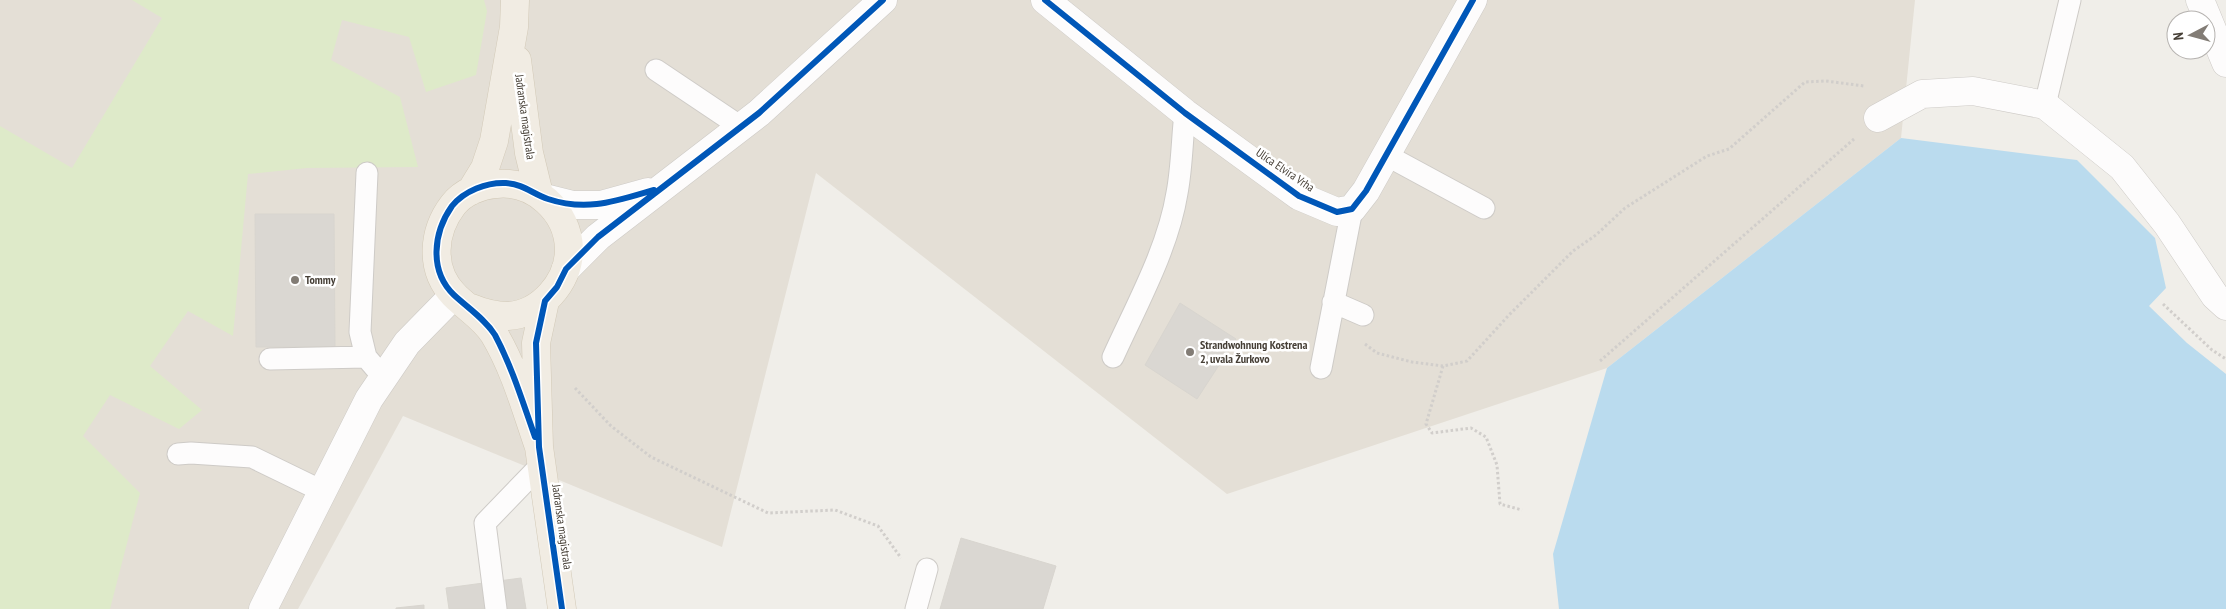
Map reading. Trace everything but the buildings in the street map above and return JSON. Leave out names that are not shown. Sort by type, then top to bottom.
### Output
[{"type":"main road","name":"Jadranska magistrala","points":[[471,191],[486,168],[494,141],[514,27],[515,0]]},
{"type":"main road","name":"Jadranska magistrala","points":[[514,27],[529,153],[542,196]]},
{"type":"main road","name":"Jadranska magistrala","points":[[462,302],[489,315],[509,316],[528,311],[545,301],[557,286],[566,269],[569,250],[566,230],[558,213],[542,196],[523,186],[506,183],[487,185],[471,191],[455,203],[443,219],[437,238],[436,259],[442,278],[462,302],[494,333],[513,374],[540,456]]},
{"type":"main road","name":"Jadranska magistrala","points":[[545,301],[536,343],[540,456],[562,609]]},
{"type":"street","points":[[566,269],[598,237],[759,113],[883,0]]},
{"type":"street","name":"Ulica Elvira Vrha","points":[[1045,0],[1185,113],[1299,196],[1337,212],[1352,209]]},
{"type":"street","points":[[1352,209],[1366,191],[1473,0]]},
{"type":"street","points":[[2200,0],[2226,63]]},
{"type":"street","points":[[1878,118],[1922,94],[1973,91],[2045,105],[2122,168],[2167,224],[2215,296],[2226,306]]},
{"type":"street","points":[[542,196],[573,205],[602,205],[662,188]]},
{"type":"street","points":[[263,609],[369,399],[375,367],[462,302]]},
{"type":"lane","points":[[2045,105],[2070,0]]},
{"type":"lane","points":[[656,70],[741,127]]},
{"type":"lane","points":[[1113,357],[1157,259],[1178,194],[1185,113]]},
{"type":"lane","points":[[1386,155],[1484,208]]},
{"type":"lane","points":[[270,360],[375,367],[360,332],[367,173]]},
{"type":"lane","points":[[1321,368],[1352,209]]},
{"type":"lane","points":[[1331,311],[1363,315]]},
{"type":"lane","points":[[178,454],[191,453],[252,457],[322,491]]},
{"type":"lane","points":[[496,609],[485,523],[540,456]]},
{"type":"lane","points":[[916,609],[927,568]]},
{"type":"path","points":[[1331,311],[1377,353],[1412,362],[1444,366],[1467,361],[1509,315],[1573,251],[1596,235],[1625,208],[1707,156],[1728,149],[1805,82],[1826,81],[1922,94]]},
{"type":"path","points":[[1600,361],[1878,118]]},
{"type":"path","points":[[2163,304],[2212,350],[2226,359]]},
{"type":"path","points":[[1444,366],[1426,424],[1432,433],[1471,428],[1486,437],[1497,465],[1500,504],[1522,510]]},
{"type":"path","points":[[575,388],[611,426],[651,457],[768,513],[835,510],[878,526],[903,562],[927,568]]},
{"type":"shaded area","points":[[0,0],[1915,0],[1901,138],[1607,368],[1227,494],[816,173],[722,547],[403,416],[298,609],[0,609]]},
{"type":"green space","points":[[132,0],[484,0],[487,11],[476,75],[426,92],[409,37],[342,20],[331,60],[400,97],[418,167],[307,168],[248,174],[233,336],[188,311],[150,366],[202,410],[179,429],[110,395],[83,436],[140,493],[110,609],[0,609],[0,126],[72,168],[162,18]]},
{"type":"water","points":[[1901,138],[2077,160],[2155,238],[2166,288],[2149,306],[2187,343],[2226,374],[2226,609],[1559,609],[1553,554],[1607,368]]},
{"type":"cycle path","points":[[562,609],[539,447],[536,343],[545,301],[557,287],[566,269],[598,237],[759,113],[883,0]]},
{"type":"cycle path","points":[[1045,0],[1185,113],[1299,196],[1337,212],[1352,209],[1366,191],[1473,0]]},
{"type":"cycle path","points":[[535,437],[512,372],[495,335],[481,319],[454,295],[440,275],[436,252],[441,228],[446,217],[452,206],[463,196],[476,188],[491,184],[506,183],[518,185],[548,199],[576,205],[601,204],[654,190]]},
{"type":"place","name":"Tommy","points":[[295,280]]},
{"type":"place","name":"Strandwohnung Kostrena 2, uvala Žurkovo","points":[[1190,352]]}]
